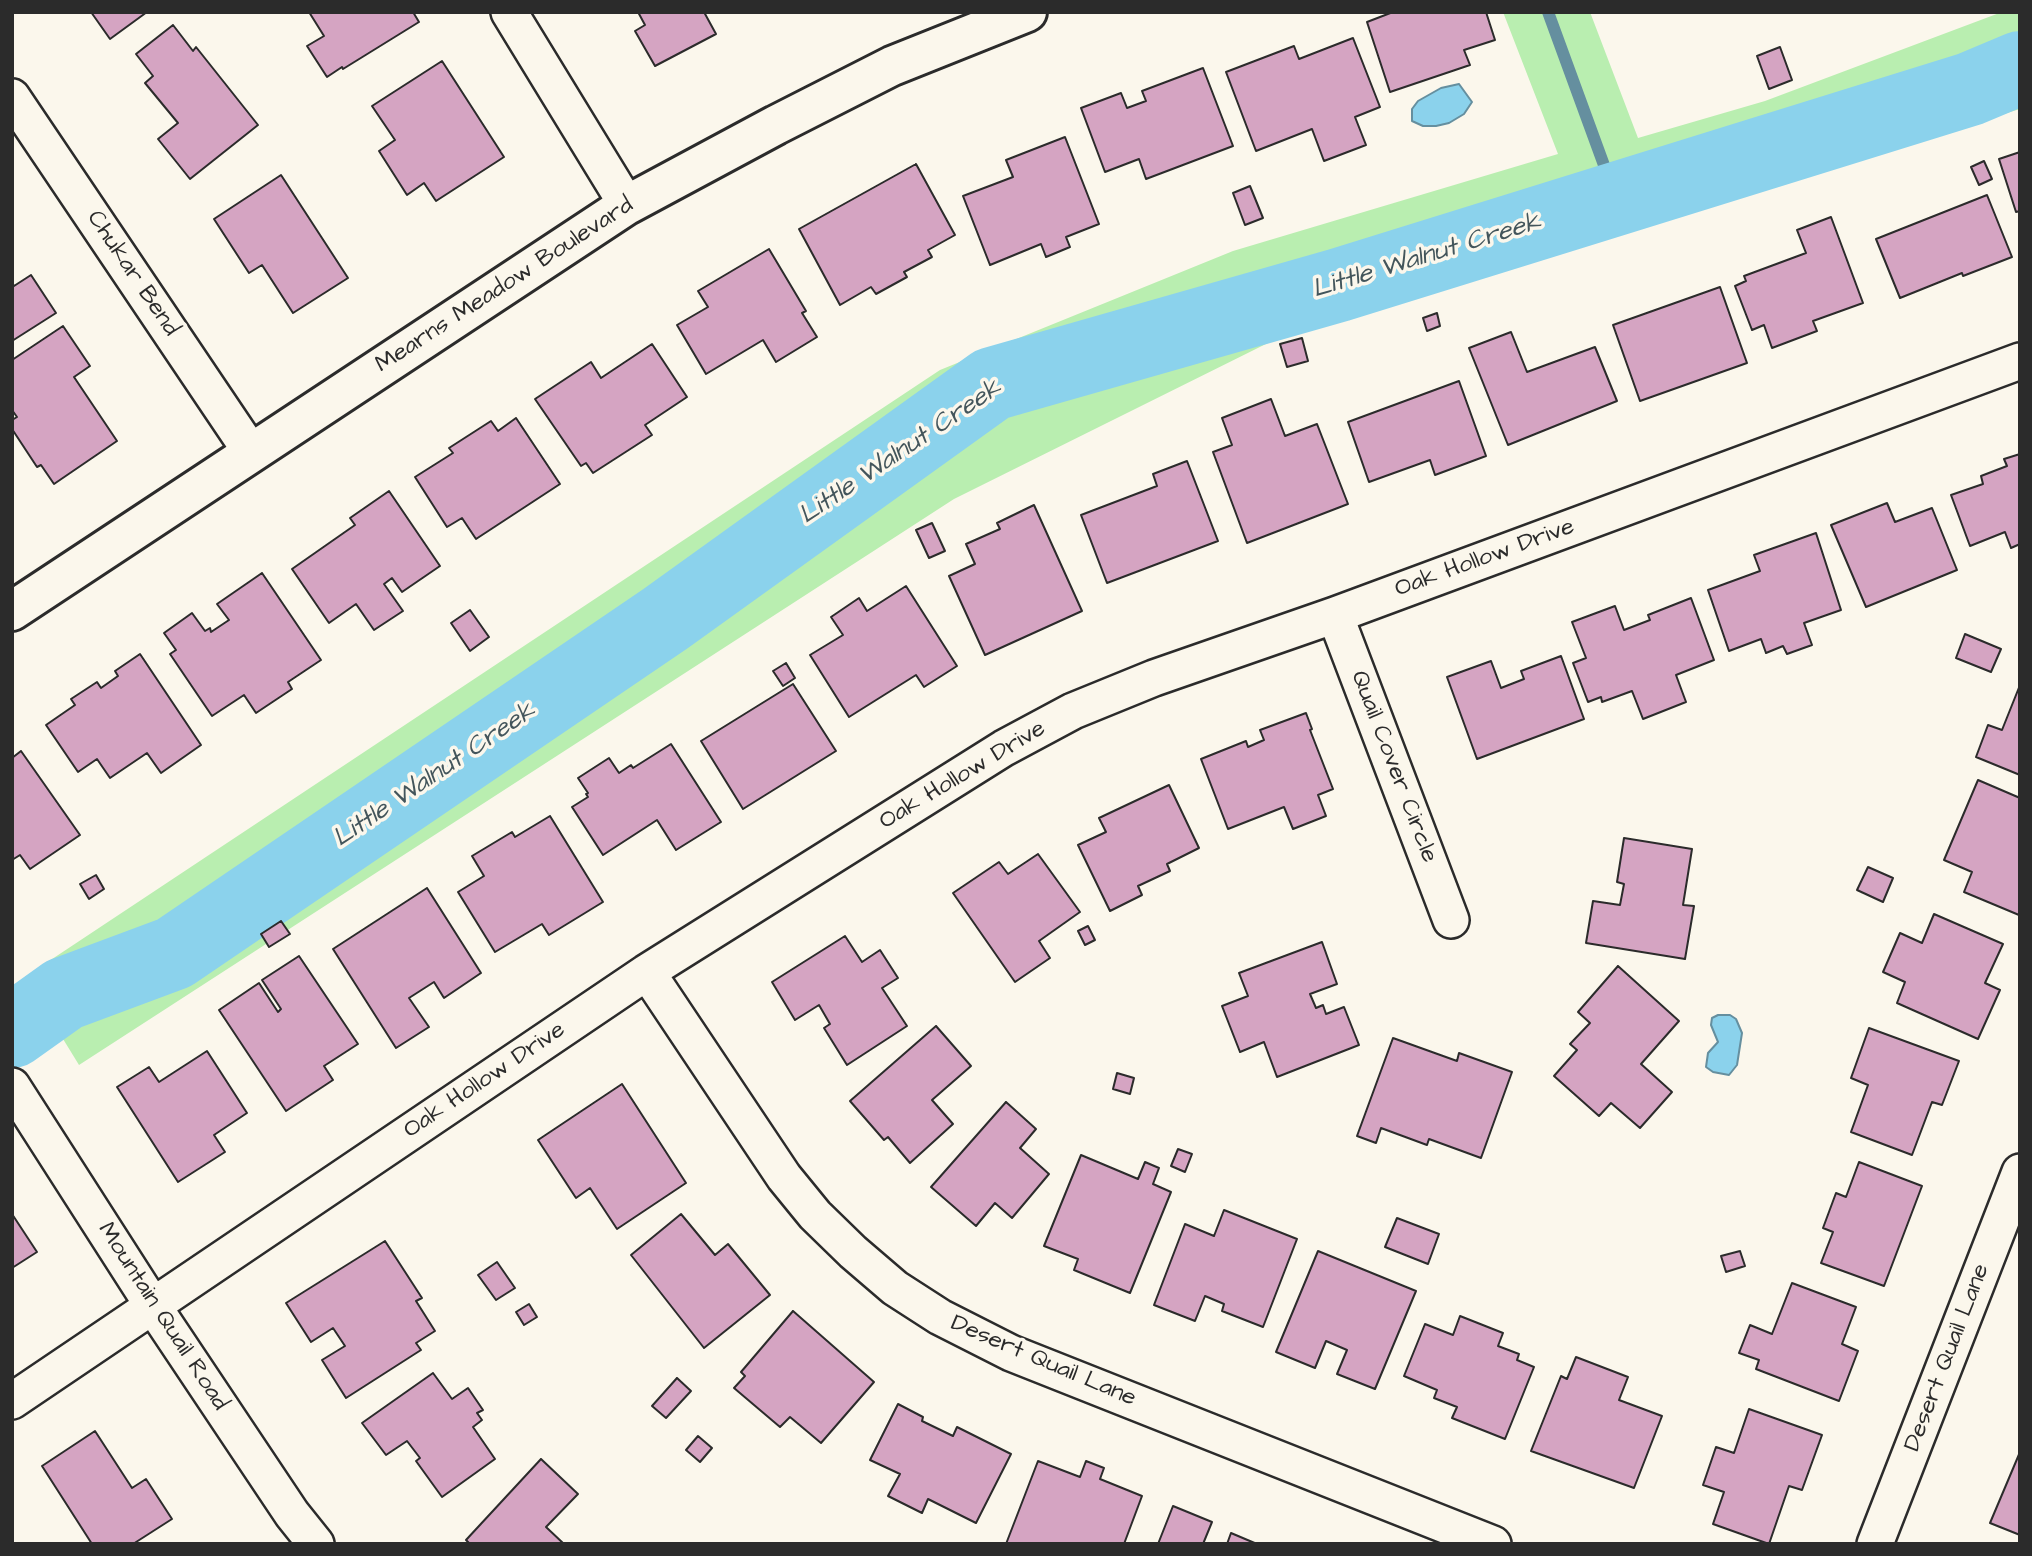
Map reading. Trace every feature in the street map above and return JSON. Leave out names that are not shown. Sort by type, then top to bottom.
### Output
[{"type":"street","points":[[509,12],[627,205]]},
{"type":"street","name":"Mearns Meadow Boulevard","points":[[12,611],[627,205],[892,66],[1027,12]]},
{"type":"street","name":"Chukar Bend","points":[[12,97],[251,452]]},
{"type":"street","name":"Oak Hollow Drive","points":[[12,1401],[647,972],[1004,748],[1073,711],[1154,678],[1335,615],[2020,361]]},
{"type":"street","name":"Quail Cover Circle","points":[[1335,615],[1451,920]]},
{"type":"street","name":"Desert Quail Lane","points":[[647,972],[784,1177],[853,1252],[895,1288],[940,1317],[1011,1353],[1493,1544]]},
{"type":"street","name":"Mountain Quail Road","points":[[16,1093],[153,1306],[285,1503],[316,1544]]},
{"type":"street","name":"Desert Quail Lane","points":[[1875,1544],[2020,1172]]},
{"type":"green space","points":[[1503,12],[1590,12],[1638,138],[1765,101],[2002,12],[2020,12],[2020,109],[1280,337],[954,499],[79,1065],[25,977],[940,370],[1233,251],[1558,154]]},
{"type":"water","points":[[1459,84],[1472,102],[1464,114],[1449,123],[1436,126],[1423,126],[1412,121],[1412,109],[1418,101],[1441,88]]},
{"type":"water","points":[[1730,1015],[1736,1019],[1742,1033],[1737,1065],[1729,1075],[1713,1072],[1706,1067],[1708,1053],[1718,1042],[1711,1025],[1712,1018]]},
{"type":"building","points":[[91,12],[147,12],[110,39]]},
{"type":"building","points":[[309,12],[413,12],[419,22],[327,77],[307,46],[324,36]]},
{"type":"building","points":[[638,12],[704,12],[716,34],[655,66],[635,31],[645,25]]},
{"type":"building","points":[[1393,12],[1486,12],[1495,40],[1464,50],[1470,65],[1390,92],[1367,22]]},
{"type":"building","points":[[173,25],[193,51],[196,47],[258,125],[190,179],[158,139],[178,123],[145,83],[153,76],[136,54]]},
{"type":"building","points":[[1353,38],[1380,107],[1355,117],[1366,145],[1324,161],[1312,129],[1256,151],[1226,72],[1294,46],[1299,59]]},
{"type":"building","points":[[1780,47],[1792,80],[1769,89],[1757,56]]},
{"type":"building","points":[[442,61],[504,157],[436,201],[424,183],[407,195],[379,151],[395,140],[372,106]]},
{"type":"building","points":[[1203,68],[1233,146],[1146,179],[1139,159],[1105,172],[1081,108],[1121,93],[1127,108],[1146,101],[1142,91]]},
{"type":"building","points":[[1065,137],[1099,224],[1066,237],[1070,247],[1046,257],[1041,244],[990,265],[963,196],[1013,177],[1006,160]]},
{"type":"building","points":[[2020,152],[2020,211],[2016,212],[1999,159]]},
{"type":"building","points":[[1984,161],[1992,179],[1979,185],[1971,167]]},
{"type":"building","points":[[916,164],[955,235],[928,250],[932,257],[904,272],[907,277],[876,294],[871,287],[840,305],[799,229]]},
{"type":"building","points":[[281,175],[348,278],[293,313],[262,265],[249,273],[214,219]]},
{"type":"building","points":[[1250,186],[1263,218],[1245,225],[1233,193]]},
{"type":"building","points":[[1987,195],[2012,257],[1963,276],[1962,273],[1900,298],[1876,239]]},
{"type":"building","points":[[1831,217],[1863,303],[1813,321],[1817,331],[1772,348],[1764,325],[1752,330],[1735,286],[1746,281],[1744,276],[1806,253],[1797,230]]},
{"type":"building","points":[[769,249],[806,311],[802,313],[817,337],[776,362],[763,340],[706,374],[677,325],[708,307],[698,291]]},
{"type":"building","points":[[31,275],[56,313],[12,341],[12,283],[14,286]]},
{"type":"building","points":[[1720,287],[1747,363],[1640,401],[1613,325]]},
{"type":"building","points":[[1437,313],[1440,326],[1427,331],[1423,318]]},
{"type":"building","points":[[63,326],[90,366],[74,377],[117,441],[54,484],[41,465],[37,467],[12,429],[12,420],[17,417],[12,410],[12,360]]},
{"type":"building","points":[[1511,332],[1527,372],[1595,347],[1617,401],[1508,445],[1469,348]]},
{"type":"building","points":[[1302,338],[1308,361],[1287,367],[1280,344]]},
{"type":"building","points":[[652,344],[687,397],[645,425],[652,435],[593,473],[586,463],[581,466],[535,399],[591,362],[601,378]]},
{"type":"building","points":[[1459,381],[1486,456],[1435,475],[1430,460],[1369,482],[1348,422]]},
{"type":"building","points":[[1271,399],[1285,436],[1317,424],[1348,504],[1247,543],[1213,452],[1232,445],[1222,418]]},
{"type":"building","points":[[516,418],[560,484],[476,539],[462,518],[447,527],[415,477],[453,453],[449,448],[491,421],[498,431]]},
{"type":"building","points":[[2020,454],[2020,544],[2011,548],[2005,532],[1970,546],[1951,495],[1983,484],[1981,476],[2007,466],[2004,459]]},
{"type":"building","points":[[1187,461],[1218,541],[1107,583],[1081,515],[1157,486],[1153,474]]},
{"type":"building","points":[[389,491],[440,566],[402,592],[392,578],[384,584],[403,611],[374,630],[356,604],[329,623],[292,569],[355,525],[350,518]]},
{"type":"building","points":[[1887,503],[1895,522],[1932,508],[1957,570],[1866,607],[1831,525]]},
{"type":"building","points":[[1034,505],[1082,611],[985,655],[949,576],[975,564],[966,544],[1000,529],[997,523]]},
{"type":"building","points":[[932,523],[945,551],[929,558],[916,530]]},
{"type":"building","points":[[1816,533],[1841,610],[1804,623],[1812,645],[1787,654],[1783,646],[1766,653],[1761,639],[1729,651],[1708,590],[1760,571],[1754,555]]},
{"type":"building","points":[[262,573],[321,660],[288,682],[292,689],[256,713],[244,695],[212,716],[170,654],[176,650],[164,633],[192,613],[205,631],[210,628],[211,632],[229,620],[217,604]]},
{"type":"building","points":[[906,586],[957,666],[924,687],[916,675],[849,717],[810,655],[843,635],[831,617],[859,598],[867,611]]},
{"type":"building","points":[[1691,598],[1714,660],[1676,675],[1686,702],[1643,719],[1632,691],[1602,702],[1601,697],[1588,702],[1573,663],[1586,658],[1572,622],[1615,606],[1624,630],[1650,620],[1648,615]]},
{"type":"building","points":[[470,610],[489,637],[470,651],[451,623]]},
{"type":"building","points":[[1965,634],[2001,649],[1991,672],[1956,658]]},
{"type":"building","points":[[140,654],[201,745],[161,773],[147,753],[110,778],[97,759],[78,772],[46,725],[75,705],[71,699],[97,682],[101,688],[118,676],[115,671]]},
{"type":"building","points":[[1561,656],[1584,719],[1477,759],[1447,677],[1491,661],[1501,688],[1524,679],[1521,671]]},
{"type":"building","points":[[786,663],[795,678],[783,686],[773,671]]},
{"type":"building","points":[[793,684],[836,751],[743,809],[701,741]]},
{"type":"building","points":[[2020,685],[2020,775],[1976,757],[1988,725],[2002,730]]},
{"type":"building","points":[[1306,713],[1333,789],[1318,795],[1326,816],[1293,829],[1284,807],[1228,829],[1201,759],[1246,741],[1248,747],[1264,740],[1260,730]]},
{"type":"building","points":[[671,744],[721,822],[676,850],[657,820],[603,855],[572,807],[588,797],[578,778],[609,758],[619,773],[631,765],[633,768]]},
{"type":"building","points":[[21,751],[80,835],[30,869],[20,855],[12,860],[12,758]]},
{"type":"building","points":[[1978,780],[2020,798],[2019,915],[1964,892],[1972,872],[1944,860]]},
{"type":"building","points":[[1169,785],[1199,848],[1167,864],[1170,871],[1138,886],[1142,895],[1110,911],[1078,845],[1106,832],[1099,818]]},
{"type":"building","points":[[550,816],[603,902],[549,935],[542,924],[495,952],[458,892],[484,876],[472,856],[512,832],[515,837]]},
{"type":"building","points":[[1624,838],[1692,849],[1683,905],[1694,906],[1685,959],[1586,943],[1593,901],[1620,905],[1624,884],[1617,882]]},
{"type":"building","points":[[1038,854],[1080,912],[1039,941],[1050,958],[1015,982],[953,893],[999,862],[1008,874]]},
{"type":"building","points":[[1868,867],[1893,878],[1883,902],[1857,890]]},
{"type":"building","points":[[96,875],[104,889],[89,899],[80,884]]},
{"type":"building","points":[[427,888],[481,973],[444,998],[434,982],[409,998],[429,1027],[396,1048],[333,949]]},
{"type":"building","points":[[1934,914],[2003,944],[1985,983],[2000,990],[1978,1039],[1897,1003],[1905,982],[1883,972],[1900,933],[1922,943]]},
{"type":"building","points":[[281,921],[290,934],[269,947],[261,934]]},
{"type":"building","points":[[1088,926],[1095,940],[1085,945],[1078,931]]},
{"type":"building","points":[[845,936],[862,962],[880,950],[898,978],[882,988],[907,1026],[847,1065],[824,1028],[830,1024],[819,1005],[795,1020],[772,982]]},
{"type":"building","points":[[1322,942],[1337,984],[1310,994],[1316,1008],[1323,1005],[1326,1014],[1344,1007],[1359,1045],[1277,1077],[1264,1042],[1240,1052],[1222,1006],[1248,996],[1239,973]]},
{"type":"building","points":[[299,956],[358,1044],[324,1066],[333,1080],[286,1111],[219,1010],[259,983],[278,1012],[281,1009],[262,980]]},
{"type":"building","points":[[1618,966],[1679,1021],[1641,1064],[1672,1092],[1640,1128],[1611,1103],[1599,1116],[1554,1076],[1577,1050],[1570,1044],[1590,1023],[1578,1012]]},
{"type":"building","points":[[936,1026],[971,1066],[932,1100],[953,1124],[910,1163],[888,1137],[884,1140],[850,1101]]},
{"type":"building","points":[[1869,1028],[1959,1061],[1942,1105],[1932,1102],[1912,1155],[1851,1132],[1868,1085],[1851,1078]]},
{"type":"building","points":[[1393,1038],[1457,1061],[1459,1053],[1512,1072],[1481,1158],[1429,1139],[1427,1145],[1381,1128],[1376,1143],[1357,1136]]},
{"type":"building","points":[[207,1051],[247,1113],[214,1135],[225,1152],[178,1182],[117,1087],[149,1067],[159,1082]]},
{"type":"building","points":[[1117,1073],[1134,1078],[1130,1094],[1113,1089]]},
{"type":"building","points":[[622,1084],[686,1183],[617,1229],[590,1188],[576,1198],[538,1140]]},
{"type":"building","points":[[1006,1102],[1036,1129],[1020,1148],[1049,1174],[1012,1218],[995,1203],[976,1226],[931,1187]]},
{"type":"building","points":[[1178,1149],[1192,1154],[1185,1172],[1171,1166]]},
{"type":"building","points":[[1081,1155],[1138,1179],[1145,1162],[1159,1168],[1153,1184],[1171,1192],[1130,1293],[1074,1270],[1078,1259],[1044,1246]]},
{"type":"building","points":[[1859,1162],[1922,1186],[1884,1286],[1821,1263],[1833,1232],[1823,1228],[1836,1193],[1846,1197]]},
{"type":"building","points":[[1224,1210],[1297,1239],[1263,1327],[1222,1311],[1224,1304],[1205,1296],[1195,1321],[1154,1305],[1185,1224],[1214,1236]]},
{"type":"building","points":[[12,1214],[37,1252],[12,1268]]},
{"type":"building","points":[[681,1214],[715,1255],[728,1244],[770,1295],[704,1348],[631,1255]]},
{"type":"building","points":[[1397,1218],[1439,1234],[1428,1264],[1385,1247]]},
{"type":"building","points":[[385,1241],[422,1298],[416,1301],[435,1331],[416,1343],[421,1350],[346,1398],[322,1360],[345,1346],[333,1328],[311,1342],[286,1303]]},
{"type":"building","points":[[1318,1251],[1416,1291],[1375,1389],[1337,1374],[1347,1350],[1326,1341],[1315,1368],[1276,1352]]},
{"type":"building","points":[[1740,1251],[1745,1266],[1726,1272],[1721,1256]]},
{"type":"building","points":[[497,1262],[515,1288],[496,1300],[478,1275]]},
{"type":"building","points":[[1792,1283],[1856,1307],[1842,1344],[1858,1351],[1839,1401],[1756,1369],[1759,1360],[1739,1353],[1750,1325],[1772,1334]]},
{"type":"building","points":[[529,1304],[537,1317],[524,1325],[516,1312]]},
{"type":"building","points":[[793,1311],[874,1382],[821,1443],[790,1417],[780,1427],[734,1388],[745,1376],[741,1372]]},
{"type":"building","points":[[1460,1316],[1503,1333],[1498,1346],[1519,1354],[1517,1360],[1534,1367],[1505,1439],[1452,1418],[1457,1407],[1434,1398],[1437,1390],[1404,1376],[1425,1324],[1453,1335]]},
{"type":"building","points":[[1576,1357],[1628,1377],[1619,1400],[1662,1416],[1634,1488],[1531,1451],[1561,1376],[1567,1379]]},
{"type":"building","points":[[433,1373],[452,1399],[468,1388],[483,1410],[477,1413],[482,1420],[473,1427],[495,1459],[442,1497],[416,1461],[420,1458],[407,1441],[386,1455],[362,1423]]},
{"type":"building","points":[[677,1378],[691,1391],[666,1418],[652,1406]]},
{"type":"building","points":[[898,1404],[923,1417],[922,1421],[953,1436],[957,1427],[1011,1454],[976,1523],[928,1499],[922,1513],[888,1496],[900,1474],[870,1460]]},
{"type":"building","points":[[1749,1409],[1822,1435],[1802,1490],[1789,1486],[1769,1544],[1713,1524],[1724,1492],[1703,1485],[1716,1447],[1734,1453]]},
{"type":"building","points":[[95,1431],[132,1488],[146,1479],[172,1519],[133,1544],[92,1544],[42,1466]]},
{"type":"building","points":[[698,1436],[712,1448],[700,1462],[686,1450]]},
{"type":"building","points":[[2020,1452],[2020,1535],[1990,1523]]},
{"type":"building","points":[[541,1459],[578,1494],[546,1527],[564,1544],[470,1544],[466,1540]]},
{"type":"building","points":[[1038,1461],[1080,1477],[1086,1461],[1104,1468],[1100,1479],[1142,1496],[1124,1544],[1006,1544]]},
{"type":"building","points":[[1173,1506],[1212,1522],[1203,1544],[1158,1544]]},
{"type":"building","points":[[1231,1533],[1257,1544],[1227,1544]]},
{"type":"waterway","points":[[1548,12],[1616,198]]},
{"type":"waterway","name":"Little Walnut Creek","points":[[12,1031],[64,994],[174,953],[665,619],[992,384],[1339,285],[1970,89],[2020,68]]}]
